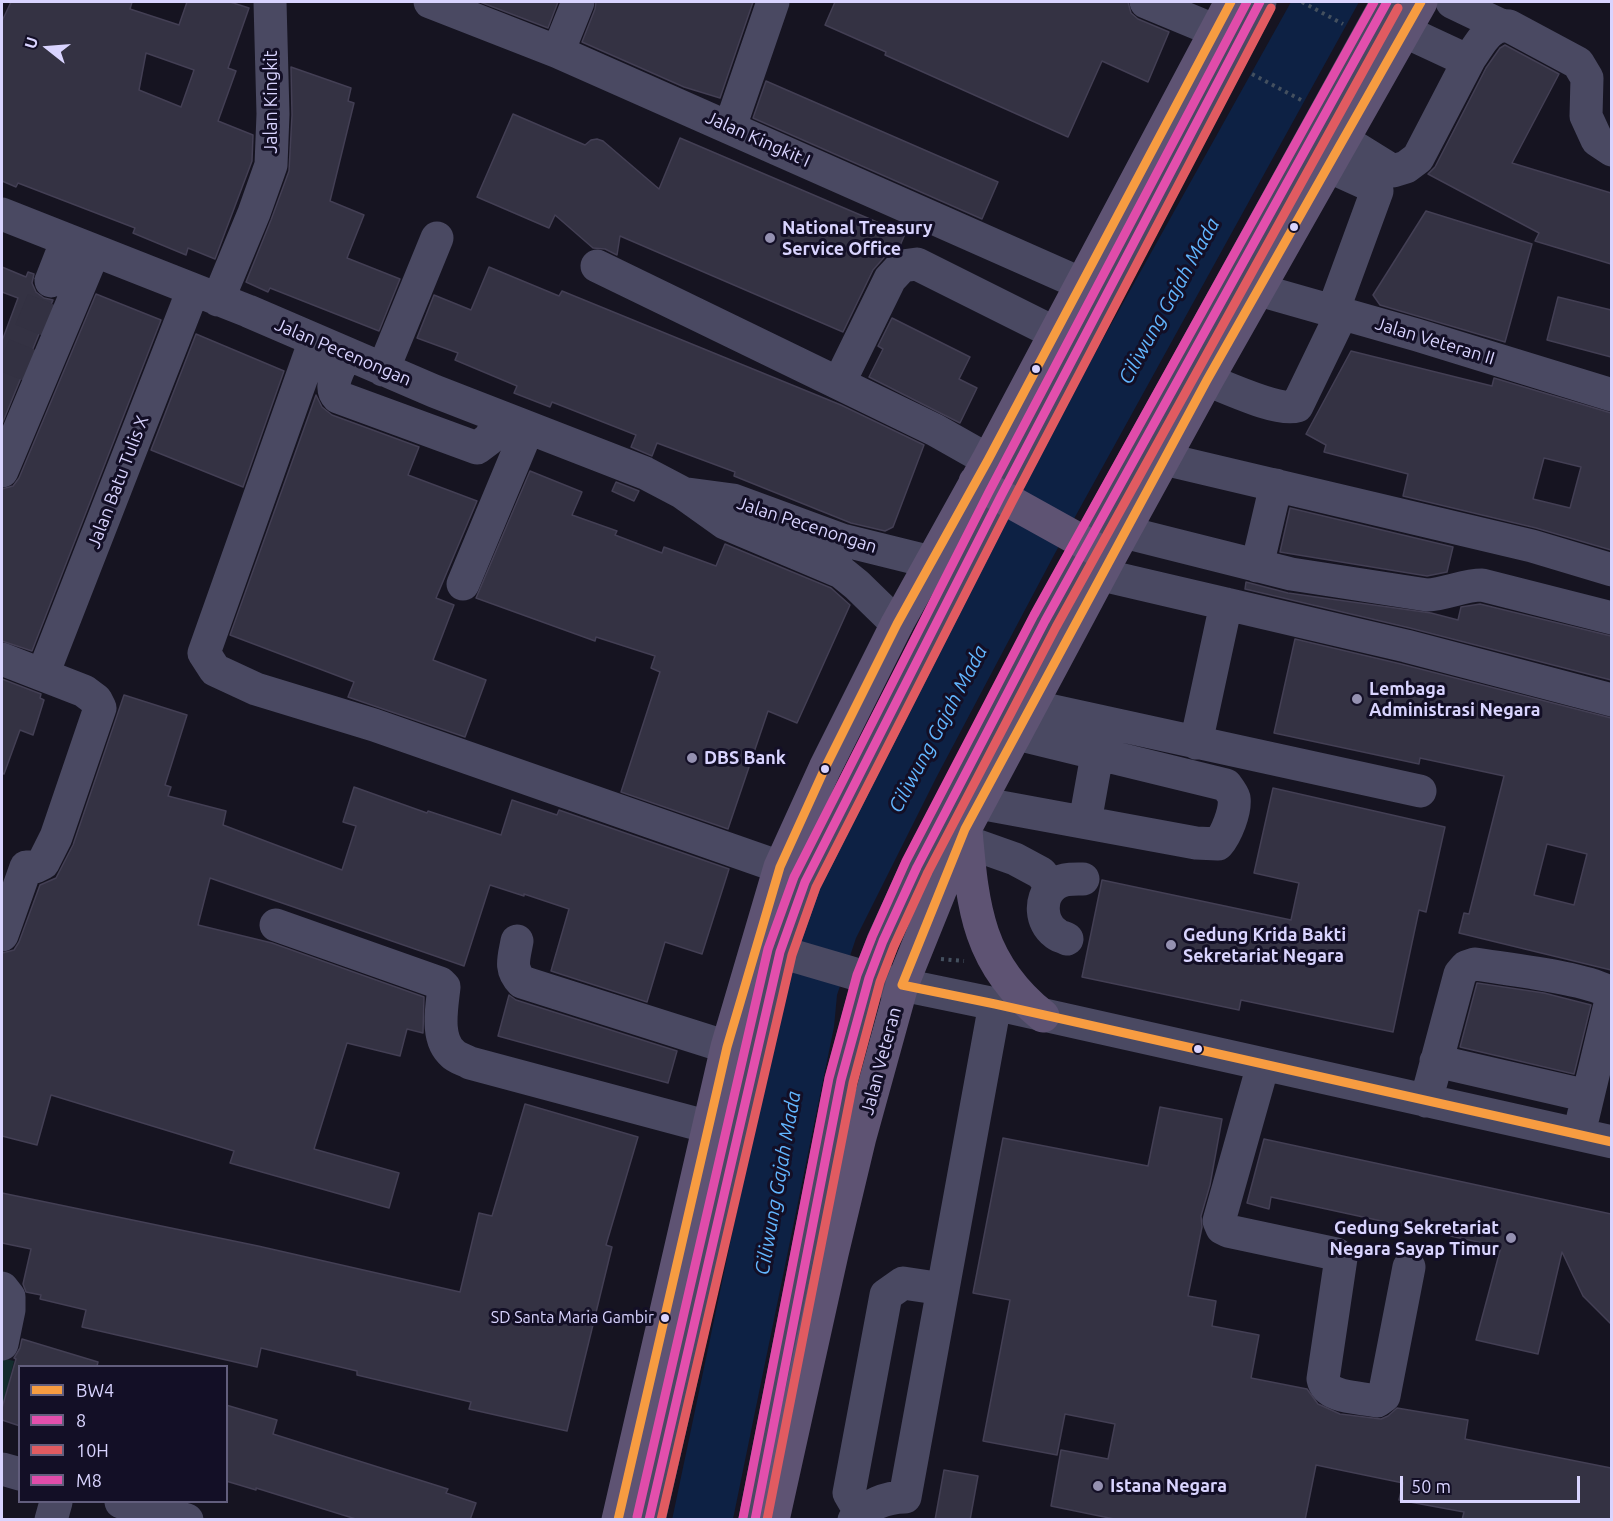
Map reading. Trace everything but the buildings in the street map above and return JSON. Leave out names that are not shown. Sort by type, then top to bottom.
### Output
[{"type":"main road","points":[[618,1520],[727,1047],[775,951],[780,867],[825,768],[897,624],[931,562],[993,485],[1055,333],[1232,2]]},
{"type":"main road","name":"Jalan Veteran","points":[[773,1520],[831,1254],[860,1137],[902,985],[915,952],[970,825],[1024,720],[1099,548],[1164,459],[1421,2]]},
{"type":"main road","points":[[993,485],[1099,548]]},
{"type":"main road","points":[[970,825],[974,902],[988,950],[1012,988],[1043,1016]]},
{"type":"street","name":"Jalan Kingkit","points":[[206,295],[254,213],[271,165],[273,114],[270,2]]},
{"type":"street","name":"Jalan Kingkit I","points":[[430,2],[558,52],[1082,284]]},
{"type":"street","points":[[558,52],[578,2]]},
{"type":"street","points":[[730,127],[773,2]]},
{"type":"street","points":[[1146,2],[1216,31]]},
{"type":"street","points":[[649,1520],[752,1068],[775,951],[805,882],[993,485],[1260,2]]},
{"type":"street","points":[[755,1520],[841,1080],[864,976],[917,867],[1099,548],[1387,2]]},
{"type":"street","points":[[1452,2],[1500,25],[1509,26],[1578,63],[1587,78],[1586,116],[1597,140],[1611,150]]},
{"type":"street","points":[[1336,153],[1393,171],[1406,167],[1418,158],[1470,58],[1490,30],[1500,25]]},
{"type":"street","points":[[1404,31],[1462,58],[1470,58]]},
{"type":"street","points":[[1207,380],[1274,405],[1289,408],[1297,406],[1337,312],[1377,192],[1336,153]]},
{"type":"street","name":"Jalan Pecenongan","points":[[2,214],[206,295],[326,361],[383,370],[645,473],[683,493],[725,523],[841,572],[897,624]]},
{"type":"street","points":[[383,370],[437,238]]},
{"type":"street","points":[[51,281],[81,245]]},
{"type":"street","points":[[2,471],[81,245]]},
{"type":"street","points":[[839,383],[890,279],[902,266],[917,264],[1055,333]]},
{"type":"street","points":[[597,266],[935,430],[993,485]]},
{"type":"street","name":"Jalan Veteran II","points":[[1259,290],[1611,395]]},
{"type":"street","name":"Jalan Batu Tulis X","points":[[43,674],[206,295]]},
{"type":"street","points":[[326,361],[333,391],[338,397],[477,448],[515,423]]},
{"type":"street","points":[[326,361],[204,653],[215,670],[256,689],[374,725],[780,867]]},
{"type":"street","points":[[463,584],[515,423]]},
{"type":"street","points":[[1164,459],[1532,546],[1611,570]]},
{"type":"street","points":[[1257,566],[1276,484]]},
{"type":"street","name":"Jalan Pecenongan","points":[[683,493],[733,500],[842,540],[931,562]]},
{"type":"street","points":[[1520,595],[1532,546]]},
{"type":"street","points":[[1099,548],[1257,566],[1291,574],[1427,595],[1443,594],[1482,585],[1611,618]]},
{"type":"street","points":[[1099,548],[1226,604],[1406,646],[1611,700]]},
{"type":"street","points":[[1196,742],[1226,604]]},
{"type":"street","points":[[2,659],[84,691],[96,700],[100,708],[56,837],[43,863],[35,867],[14,863],[2,935]]},
{"type":"street","points":[[1024,720],[1196,742],[1420,791]]},
{"type":"street","points":[[970,825],[1085,822],[1196,843],[1218,844],[1224,837],[1232,814],[1234,798],[1226,786],[1097,755],[1024,720]]},
{"type":"street","points":[[1085,822],[1097,755]]},
{"type":"street","points":[[970,825],[1015,859],[1041,873],[1052,886]]},
{"type":"street","points":[[1067,939],[1053,932],[1044,918],[1043,901],[1052,886],[1066,879],[1083,879]]},
{"type":"street","points":[[276,925],[440,983],[444,987],[441,1017],[444,1041],[453,1054],[470,1063],[708,1127]]},
{"type":"street","points":[[517,941],[513,967],[515,975],[522,982],[727,1047]]},
{"type":"street","points":[[775,951],[902,985],[1611,1142]]},
{"type":"street","points":[[1426,1101],[1460,974],[1466,968],[1475,964],[1603,987],[1611,995],[1579,1134]]},
{"type":"street","points":[[943,1289],[903,1283],[886,1295],[849,1493],[857,1516],[891,1497],[905,1497],[943,1289],[995,1004]]},
{"type":"street","points":[[1436,1061],[1588,1096]]},
{"type":"street","points":[[1263,1065],[1220,1221],[1222,1228],[1228,1231],[1336,1254],[1341,1258],[1323,1379],[1324,1387],[1331,1393],[1377,1401],[1384,1396],[1409,1267]]},
{"type":"street","points":[[2,1288],[9,1297],[9,1310],[2,1344]]},
{"type":"street","points":[[2,1469],[18,1473]]},
{"type":"street","points":[[51,1520],[56,1503]]},
{"type":"street","points":[[108,1520],[113,1503]]},
{"type":"street","points":[[125,1503],[187,1520]]},
{"type":"path","points":[[1302,2],[1347,26]]},
{"type":"path","points":[[1246,71],[1303,102]]},
{"type":"path","points":[[915,952],[949,961],[967,961],[988,950]]},
{"type":"green space","points":[[2,1358],[14,1361],[2,1410]]},
{"type":"water","name":"Ciliwung Gajah Mada","points":[[1291,2],[1359,2],[1054,555],[936,778],[856,938],[837,995],[834,1027],[733,1519],[672,1520],[785,982],[804,919],[1027,475]]},
{"type":"tunnel","points":[[12,376],[51,281]]},
{"type":"transit line","name":"BW4","points":[[618,1520],[727,1047],[780,867],[825,768],[897,624],[988,460],[1231,2]]},
{"type":"transit line","name":"M8","points":[[637,1517],[768,949],[794,877],[990,490],[1247,2]]},
{"type":"transit line","name":"8","points":[[649,1520],[780,952],[805,882],[1001,496],[1260,2]]},
{"type":"transit line","name":"M8","points":[[743,1518],[829,1078],[857,975],[872,937],[906,861],[1034,615],[1374,2]]},
{"type":"transit line","name":"8","points":[[755,1520],[841,1080],[869,978],[883,941],[917,867],[1045,621],[1387,2]]},
{"type":"transit line","name":"BW4","points":[[1421,2],[1207,380],[965,829],[902,985],[1612,1142]]},
{"type":"transit line","name":"10H","points":[[661,1520],[792,955],[816,887],[1012,502],[1271,8]]},
{"type":"transit line","name":"10H","points":[[767,1520],[853,1083],[880,982],[894,946],[928,872],[1056,627],[1398,8]]},
{"type":"place","name":"National Treasury Service Office","points":[[770,238]]},
{"type":"place","name":"Lembaga Administrasi Negara","points":[[1357,699]]},
{"type":"place","name":"DBS Bank","points":[[692,758]]},
{"type":"place","name":"Gedung Krida Bakti Sekretariat Negara","points":[[1171,945]]},
{"type":"place","name":"Gedung Sekretariat Negara Sayap Timur","points":[[1511,1238]]},
{"type":"place","name":"SD Santa Maria Gambir","points":[[665,1318]]},
{"type":"place","name":"Istana Negara","points":[[1098,1486]]}]
